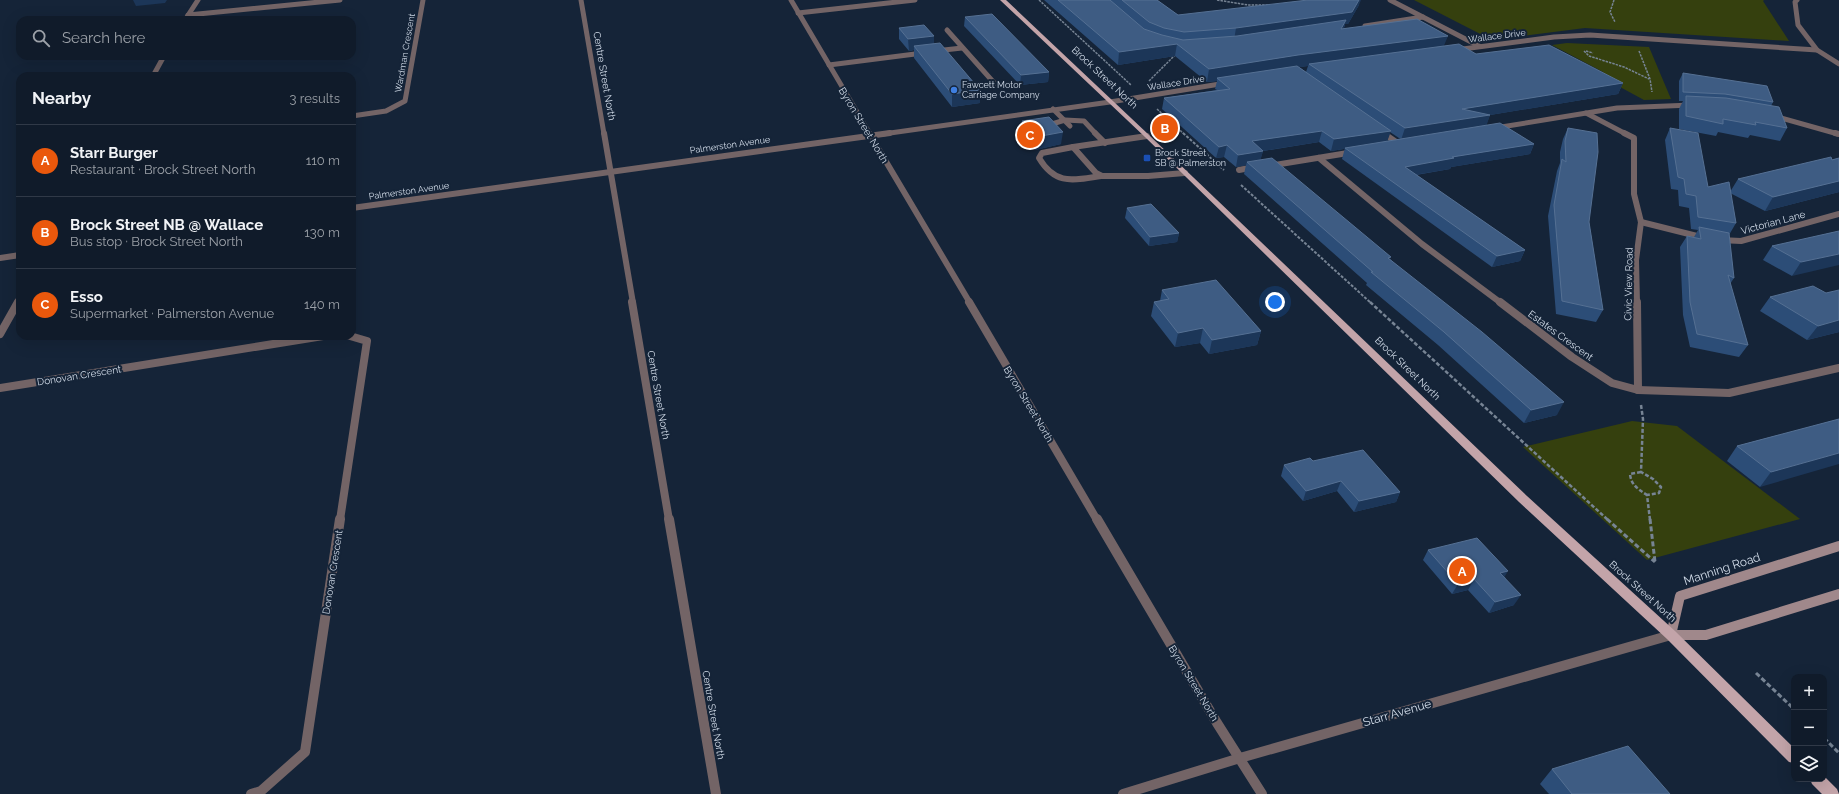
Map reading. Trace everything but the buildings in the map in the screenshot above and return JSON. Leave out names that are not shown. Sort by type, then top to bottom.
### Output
[{"type":"main road","name":"Brock Street North","points":[[1003,0],[1148,136],[1518,494],[1671,634],[1791,754]]},
{"type":"main road","name":"Manning Road","points":[[1671,634],[1680,596],[1839,546]]},
{"type":"main road","points":[[1671,634],[1706,635],[1839,594]]},
{"type":"main road","points":[[1820,782],[1832,794]]},
{"type":"street","points":[[188,15],[198,0]]},
{"type":"street","points":[[188,15],[340,0]]},
{"type":"street","name":"Wardman Crescent","points":[[356,115],[386,111],[405,101],[423,0]]},
{"type":"street","name":"Centre Street North","points":[[581,0],[716,794]]},
{"type":"street","name":"Byron Street North","points":[[791,0],[1217,723],[1262,794]]},
{"type":"street","points":[[798,13],[915,0]]},
{"type":"street","points":[[1390,0],[1479,46]]},
{"type":"street","points":[[1797,0],[1795,2],[1798,25],[1817,50],[1839,64]]},
{"type":"street","points":[[1360,26],[1423,17]]},
{"type":"street","points":[[947,30],[996,85]]},
{"type":"street","name":"Wallace Drive","points":[[1448,50],[1554,37],[1590,35],[1817,50]]},
{"type":"street","points":[[829,64],[962,48]]},
{"type":"street","points":[[155,72],[162,60]]},
{"type":"street","name":"Wallace Drive","points":[[1110,102],[1232,82]]},
{"type":"street","name":"Palmerston Avenue","points":[[356,207],[1053,108],[1110,102]]},
{"type":"street","points":[[1491,129],[1620,107],[1654,104],[1696,105]]},
{"type":"street","points":[[1053,108],[1070,126]]},
{"type":"street","name":"Civic View Road","points":[[1586,113],[1634,138],[1634,194],[1641,222],[1636,260],[1638,390]]},
{"type":"street","points":[[1770,115],[1839,134]]},
{"type":"street","points":[[1055,128],[1052,124],[1065,120],[1084,121],[1105,143]]},
{"type":"street","points":[[1377,128],[1399,144]]},
{"type":"street","points":[[1148,136],[1042,153],[1039,158],[1049,173],[1056,177],[1065,179],[1185,173]]},
{"type":"street","points":[[1082,139],[1088,145]]},
{"type":"street","points":[[1066,141],[1096,173],[1102,176]]},
{"type":"street","points":[[1392,146],[1407,143]]},
{"type":"street","points":[[1239,170],[1363,151]]},
{"type":"street","name":"Estates Crescent","points":[[1319,158],[1422,244],[1572,357],[1612,383],[1638,390],[1729,393],[1839,368]]},
{"type":"street","name":"Victorian Lane","points":[[1641,222],[1706,238],[1741,241],[1839,214]]},
{"type":"street","points":[[0,258],[16,256]]},
{"type":"street","points":[[0,334],[16,306]]},
{"type":"street","name":"Donovan Crescent","points":[[251,794],[261,791],[305,752],[367,342],[356,338]]},
{"type":"street","name":"Donovan Crescent","points":[[0,388],[299,340]]},
{"type":"street","name":"Starr Avenue","points":[[1123,794],[1240,758],[1671,634]]},
{"type":"path","points":[[1039,0],[1227,172]]},
{"type":"path","points":[[1217,0],[1248,5],[1271,5]]},
{"type":"path","points":[[1614,0],[1610,12],[1615,23],[1633,37],[1650,79],[1654,104]]},
{"type":"path","points":[[1137,91],[1142,89],[1175,55],[1176,48]]},
{"type":"path","points":[[1584,51],[1594,58],[1624,67],[1650,79]]},
{"type":"path","points":[[1239,182],[1655,562],[1647,494]]},
{"type":"path","points":[[1638,390],[1643,418],[1641,472]]},
{"type":"path","points":[[1641,472],[1653,479],[1661,488],[1659,493],[1647,494],[1636,488],[1630,481],[1630,474],[1641,472]]},
{"type":"path","points":[[1756,673],[1791,706]]},
{"type":"path","points":[[1827,741],[1839,752]]},
{"type":"green space","points":[[1414,0],[1764,0],[1763,1],[1789,41],[1585,28],[1492,40]]},
{"type":"green space","points":[[1567,43],[1649,47],[1671,99],[1644,100],[1609,81],[1603,72],[1552,45]]},
{"type":"green space","points":[[1632,421],[1677,426],[1800,519],[1647,560],[1523,447]]},
{"type":"place","name":"Fawcett Motor Carriage Company","points":[[954,90]]},
{"type":"place","name":"Brock Street NB @ Wallace","points":[[1165,128]]},
{"type":"place","name":"Esso","points":[[1030,135]]},
{"type":"place","name":"Brock Street SB @ Palmerston","points":[[1147,158]]},
{"type":"place","name":"Starr Burger","points":[[1462,571]]}]
